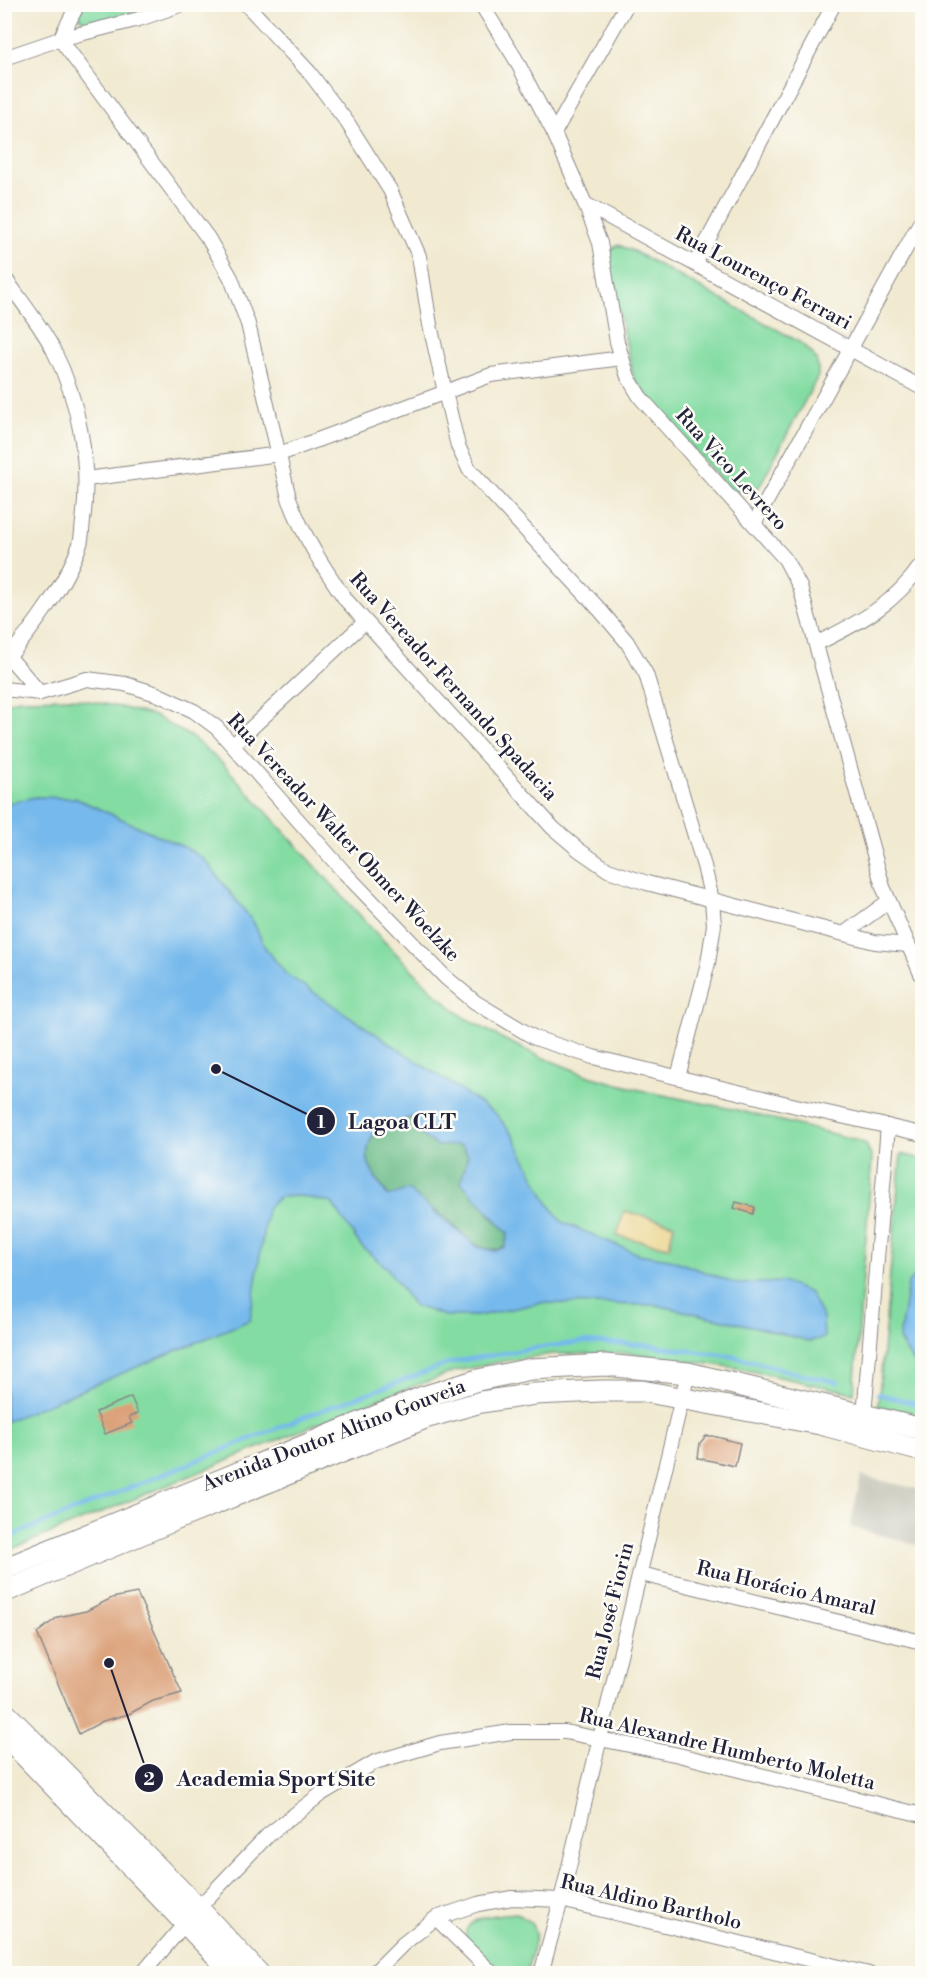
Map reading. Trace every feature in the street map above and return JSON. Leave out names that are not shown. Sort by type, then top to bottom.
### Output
[{"type":"main road","name":"Avenida Doutor Altino Gouveia","points":[[4,1592],[126,1530],[423,1397],[478,1380],[531,1369],[605,1365],[688,1374],[922,1429]]},
{"type":"main road","name":"Avenida Doutor Altino Gouveia","points":[[4,1569],[126,1530],[425,1418],[481,1402],[535,1394],[642,1391],[820,1424],[922,1451]]},
{"type":"main road","points":[[4,1712],[192,1915],[234,1974]]},
{"type":"main road","points":[[4,1734],[192,1915],[259,1974]]},
{"type":"street","points":[[60,39],[78,4]]},
{"type":"street","points":[[4,58],[60,39],[139,19],[183,4]]},
{"type":"street","points":[[246,4],[309,72],[347,122],[390,190],[419,256],[430,325],[445,392],[458,446],[469,469],[600,610],[627,642],[646,674],[700,854],[712,900],[714,925],[708,963],[678,1077]]},
{"type":"street","name":"Rua Vico Levrero","points":[[480,4],[515,58],[554,133],[585,204],[600,243],[617,342],[628,377],[640,397],[785,559],[794,572],[880,875],[922,976]]},
{"type":"street","points":[[554,133],[627,4]]},
{"type":"street","points":[[694,264],[834,4]]},
{"type":"street","name":"Rua Vereador Fernando Spadacia","points":[[60,39],[208,238],[231,278],[248,324],[289,498],[299,525],[318,560],[346,600],[365,622],[553,828],[608,870],[646,883],[875,942],[908,945]]},
{"type":"street","name":"Rua Lourenço Ferrari","points":[[585,204],[922,388]]},
{"type":"street","points":[[754,524],[922,219]]},
{"type":"street","points":[[5,281],[52,347],[64,374],[75,410],[86,479],[86,503],[81,542],[63,581],[7,659],[40,693]]},
{"type":"street","points":[[86,479],[280,454],[491,375],[622,358]]},
{"type":"street","points":[[816,644],[858,624],[884,605],[908,585],[922,564]]},
{"type":"street","points":[[234,745],[365,622]]},
{"type":"street","name":"Rua Vereador Walter Obmer Woelzke","points":[[4,689],[40,693],[87,679],[124,684],[157,694],[194,711],[218,728],[343,871],[445,977],[475,1002],[535,1038],[593,1057],[922,1134]]},
{"type":"street","points":[[845,933],[889,901]]},
{"type":"street","points":[[820,1424],[833,1422],[852,1426],[860,1422],[864,1415],[888,1126]]},
{"type":"street","name":"Rua José Fiorin","points":[[541,1974],[641,1574],[688,1374]]},
{"type":"street","name":"Rua Horácio Amaral","points":[[641,1574],[922,1642]]},
{"type":"street","name":"Rua Alexandre Humberto Moletta","points":[[142,1974],[192,1915],[268,1835],[321,1794],[375,1762],[440,1743],[511,1732],[565,1732],[690,1758],[922,1815]]},
{"type":"street","name":"Rua Aldino Bartholo","points":[[373,1974],[403,1944],[436,1918],[478,1904],[512,1898],[561,1900],[869,1974]]},
{"type":"street","points":[[436,1918],[492,1974]]},
{"type":"shaded area","points":[[861,1476],[922,1490],[922,1546],[850,1527]]},
{"type":"green space","points":[[83,5],[160,5],[86,25],[79,16]]},
{"type":"green space","points":[[618,245],[798,341],[816,359],[818,376],[759,487],[744,492],[728,488],[666,419],[634,379],[608,262],[611,250]]},
{"type":"green space","points":[[72,698],[155,716],[193,738],[223,764],[375,932],[435,993],[465,1018],[539,1056],[589,1076],[648,1092],[737,1110],[866,1144],[872,1159],[854,1393],[737,1368],[631,1353],[552,1354],[499,1362],[456,1371],[358,1407],[5,1552],[5,703],[19,699]]},
{"type":"green space","points":[[412,1117],[461,1145],[468,1155],[488,1212],[508,1233],[505,1247],[494,1250],[475,1244],[434,1210],[389,1196],[381,1185],[368,1159],[374,1132],[382,1120],[397,1122]]},
{"type":"green space","points":[[901,1154],[922,1159],[922,1416],[878,1406]]},
{"type":"green space","points":[[517,1913],[531,1923],[536,1933],[527,1973],[495,1973],[467,1943],[468,1927],[474,1921],[482,1918]]},
{"type":"sand","points":[[624,1211],[674,1224],[669,1247],[617,1236]]},
{"type":"water","points":[[35,797],[75,798],[188,849],[205,860],[254,923],[264,946],[286,974],[496,1114],[514,1137],[548,1203],[562,1222],[638,1254],[670,1259],[737,1284],[783,1282],[810,1293],[823,1318],[824,1338],[809,1341],[656,1305],[540,1303],[478,1316],[445,1316],[413,1305],[387,1268],[361,1246],[332,1203],[300,1196],[279,1197],[267,1208],[250,1320],[5,1422],[4,804]],"holes":[[[412,1117],[414,1130],[437,1146],[461,1145],[468,1155],[461,1182],[508,1233],[505,1247],[495,1251],[478,1247],[408,1190],[388,1196],[370,1167],[368,1159],[370,1142],[382,1121],[397,1122]]]},
{"type":"water","points":[[922,1270],[922,1365],[914,1363],[899,1340],[908,1283]]},
{"type":"building","points":[[736,1202],[755,1207],[753,1214],[734,1208]]},
{"type":"building","points":[[131,1397],[138,1413],[129,1417],[132,1423],[105,1434],[96,1412]]},
{"type":"building","points":[[706,1436],[740,1443],[735,1466],[698,1458],[700,1443]]},
{"type":"building","points":[[137,1593],[182,1693],[153,1701],[129,1714],[103,1721],[79,1734],[37,1633],[58,1617],[86,1611],[112,1598]]},
{"type":"waterway","points":[[4,1539],[309,1415],[453,1362],[583,1342],[647,1345],[736,1357],[838,1382]]},
{"type":"waterway","points":[[878,1394],[922,1405]]},
{"type":"place","name":"Lagoa CLT","points":[[216,1069]]},
{"type":"place","name":"Academia Sport Site","points":[[109,1663]]}]
